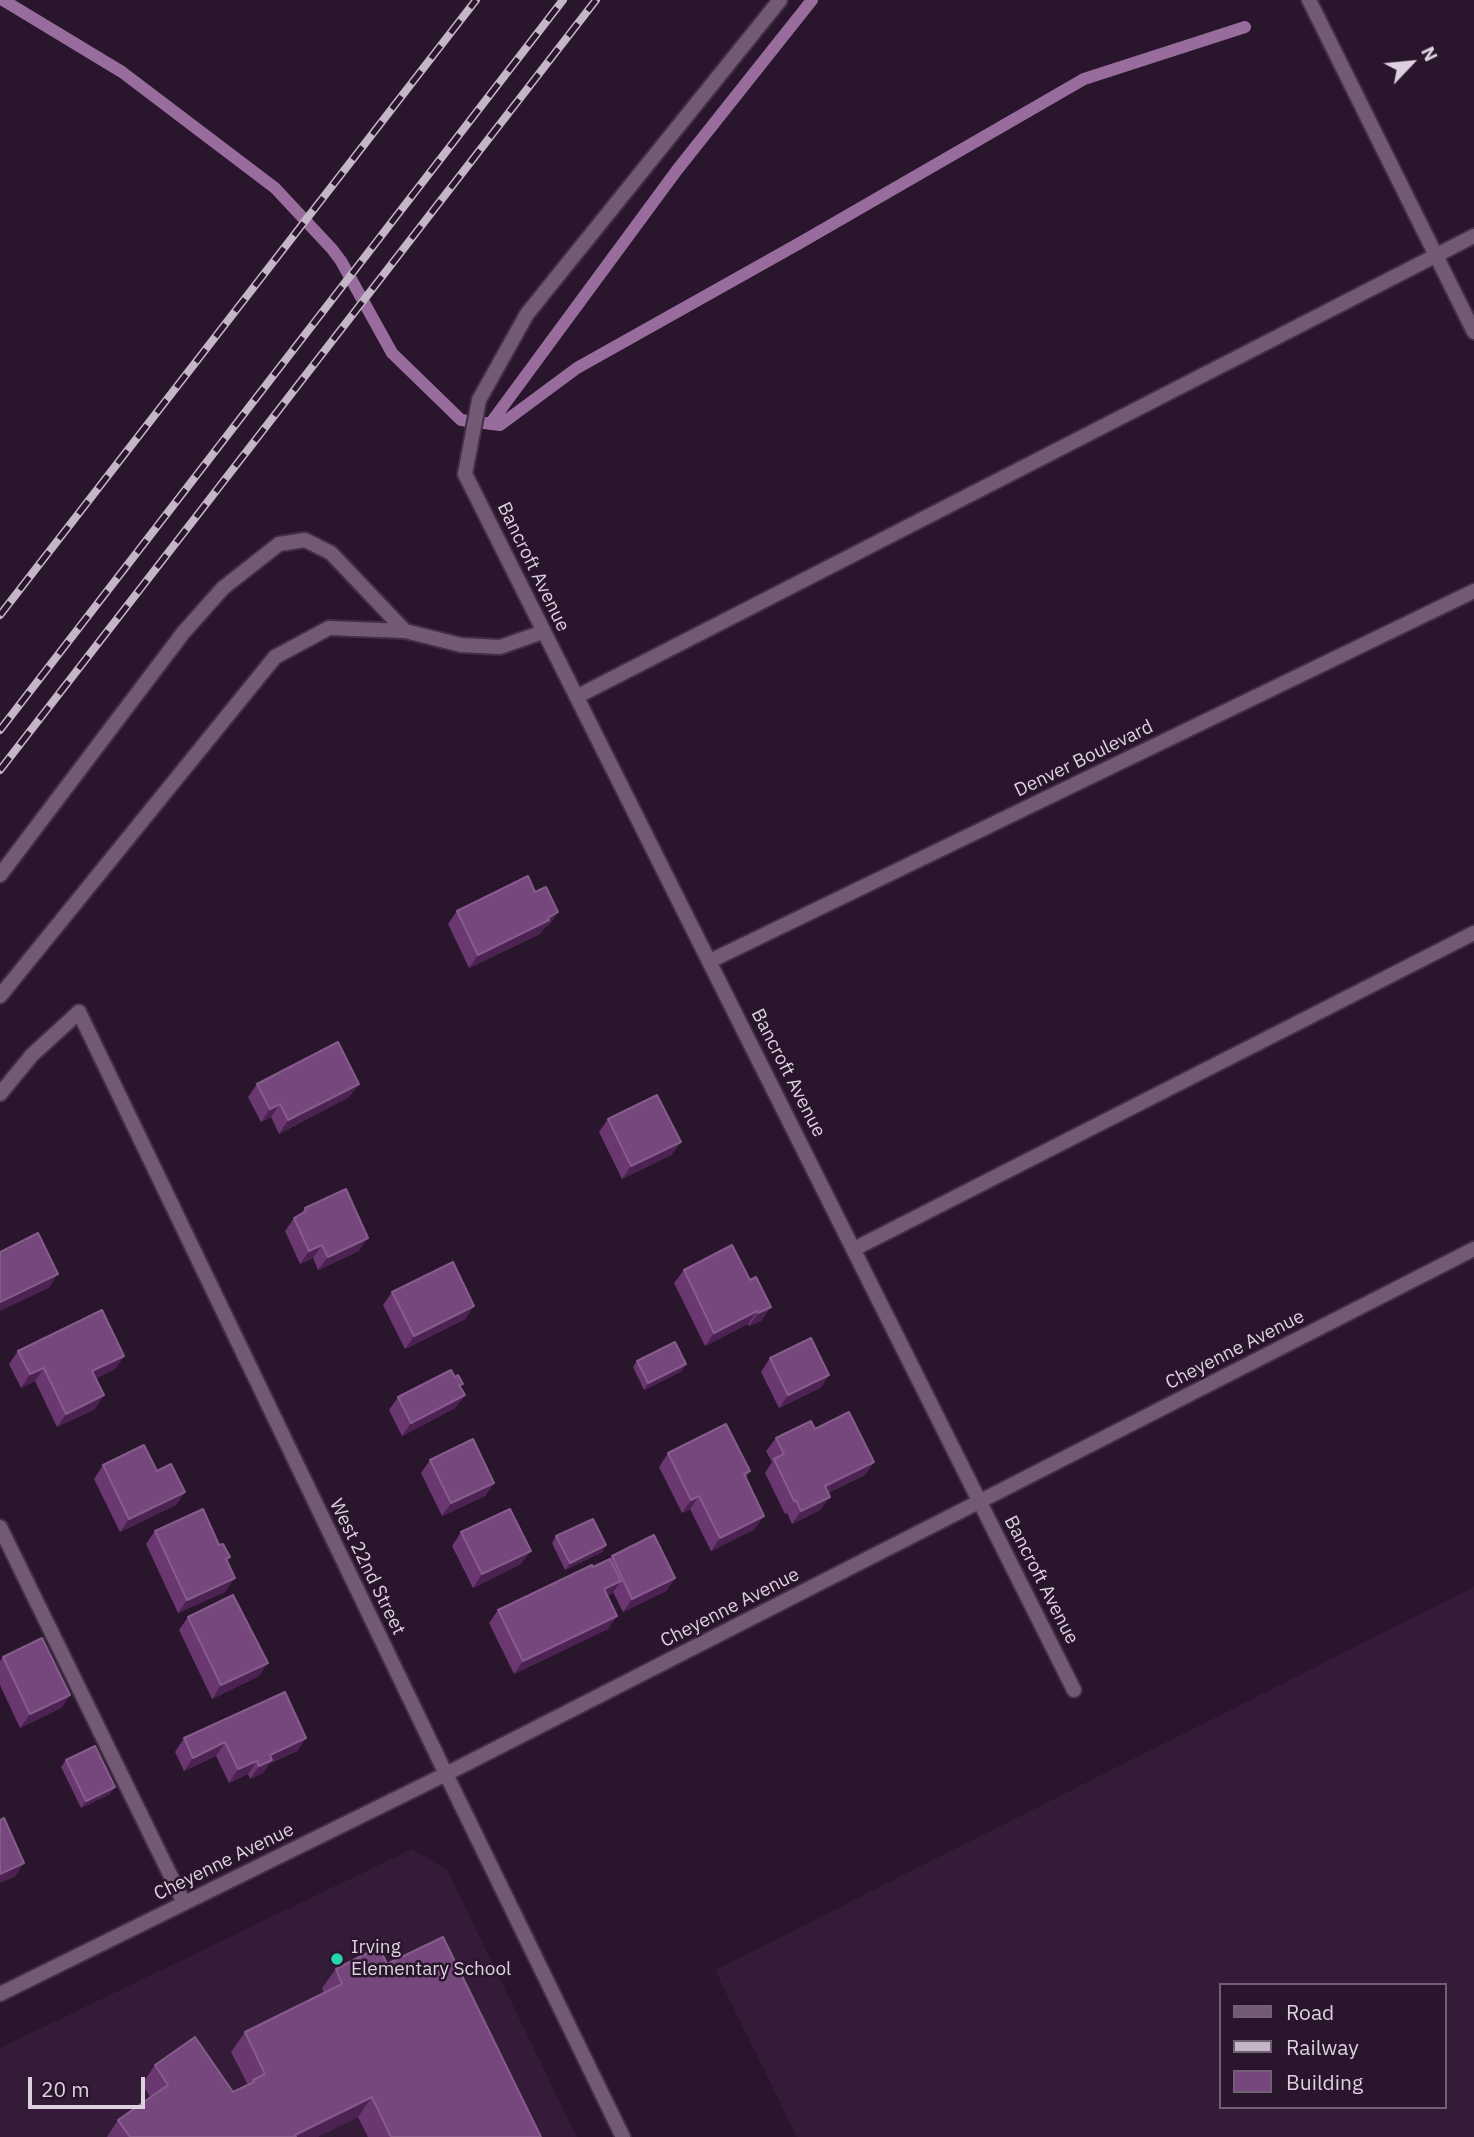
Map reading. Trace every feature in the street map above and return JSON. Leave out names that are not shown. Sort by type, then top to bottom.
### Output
[{"type":"street","name":"Bancroft Avenue","points":[[780,0],[527,314],[479,400],[465,474],[1074,1690]]},
{"type":"street","points":[[1309,0],[1474,332]]},
{"type":"street","points":[[578,696],[1474,236]]},
{"type":"street","points":[[0,875],[183,633],[223,588],[279,544],[305,540],[331,553],[405,631]]},
{"type":"street","name":"Denver Boulevard","points":[[710,961],[1474,591]]},
{"type":"street","points":[[0,996],[275,657],[329,628],[405,631],[461,645],[500,647],[543,632]]},
{"type":"street","points":[[854,1250],[1474,933]]},
{"type":"street","name":"West 22nd Street","points":[[0,1094],[32,1055],[79,1012],[623,2137]]},
{"type":"street","name":"Cheyenne Avenue","points":[[0,1994],[446,1774],[1474,1249]]},
{"type":"street","points":[[0,1527],[184,1903]]},
{"type":"shaded area","points":[[1474,1587],[1474,2137],[797,2137],[715,1970]]},
{"type":"shaded area","name":"Irving Elementary School","points":[[412,1849],[447,1870],[577,2137],[0,2137],[0,2048]]},
{"type":"building","points":[[528,876],[535,892],[546,887],[558,912],[548,918],[549,920],[478,955],[457,911]]},
{"type":"building","points":[[338,1042],[359,1084],[288,1120],[280,1104],[270,1109],[257,1084]]},
{"type":"building","points":[[657,1095],[681,1142],[631,1166],[608,1119]]},
{"type":"building","points":[[346,1189],[368,1238],[328,1257],[322,1245],[309,1251],[294,1218],[306,1211],[305,1208]]},
{"type":"building","points":[[38,1233],[58,1274],[0,1302],[0,1252]]},
{"type":"building","points":[[732,1245],[750,1280],[756,1277],[771,1307],[758,1313],[757,1311],[714,1333],[684,1270]]},
{"type":"building","points":[[453,1262],[474,1306],[414,1336],[392,1292]]},
{"type":"building","points":[[102,1310],[124,1356],[92,1371],[104,1395],[66,1414],[44,1368],[30,1374],[18,1351]]},
{"type":"building","points":[[811,1338],[829,1375],[788,1395],[770,1358]]},
{"type":"building","points":[[675,1342],[686,1364],[648,1383],[637,1361]]},
{"type":"building","points":[[451,1370],[455,1377],[458,1375],[463,1384],[459,1385],[465,1395],[411,1423],[398,1397]]},
{"type":"building","points":[[849,1412],[874,1462],[825,1486],[830,1497],[801,1511],[774,1459],[784,1454],[776,1438],[811,1421],[815,1429]]},
{"type":"building","points":[[726,1424],[750,1471],[744,1474],[764,1516],[720,1538],[699,1496],[691,1500],[668,1453]]},
{"type":"building","points":[[473,1439],[494,1483],[451,1503],[430,1460]]},
{"type":"building","points":[[144,1445],[157,1471],[171,1464],[185,1492],[129,1519],[103,1465]]},
{"type":"building","points":[[203,1509],[219,1545],[223,1544],[230,1557],[226,1559],[235,1578],[187,1600],[155,1531]]},
{"type":"building","points":[[510,1509],[531,1551],[482,1574],[461,1532]]},
{"type":"building","points":[[593,1519],[606,1545],[570,1563],[556,1536]]},
{"type":"building","points":[[654,1535],[675,1578],[632,1599],[612,1556]]},
{"type":"building","points":[[610,1559],[621,1581],[604,1589],[617,1616],[523,1661],[498,1610]]},
{"type":"building","points":[[233,1595],[268,1663],[221,1685],[188,1617]]},
{"type":"building","points":[[42,1638],[70,1695],[30,1714],[3,1657]]},
{"type":"building","points":[[285,1692],[306,1738],[270,1755],[272,1760],[259,1766],[257,1761],[238,1769],[225,1742],[193,1758],[184,1738]]},
{"type":"building","points":[[95,1746],[115,1787],[86,1801],[66,1760]]},
{"type":"building","points":[[4,1818],[24,1863],[0,1874],[0,1820]]},
{"type":"building","points":[[443,1937],[541,2137],[391,2137],[372,2097],[295,2135],[296,2137],[130,2137],[118,2120],[168,2085],[155,2065],[195,2037],[233,2092],[265,2074],[245,2032],[342,1984],[336,1969],[379,1947],[387,1964]]},
{"type":"waterway","points":[[3,0],[122,72],[275,188],[341,261],[392,353],[461,420],[500,425],[577,368],[1084,79],[1245,27]]},
{"type":"waterway","points":[[490,424],[677,170],[812,0]]},
{"type":"railway","points":[[0,615],[476,0]]},
{"type":"railway","points":[[0,730],[563,0]]},
{"type":"railway","points":[[0,770],[596,0]]},
{"type":"place","name":"Irving Elementary School","points":[[337,1959]]}]
